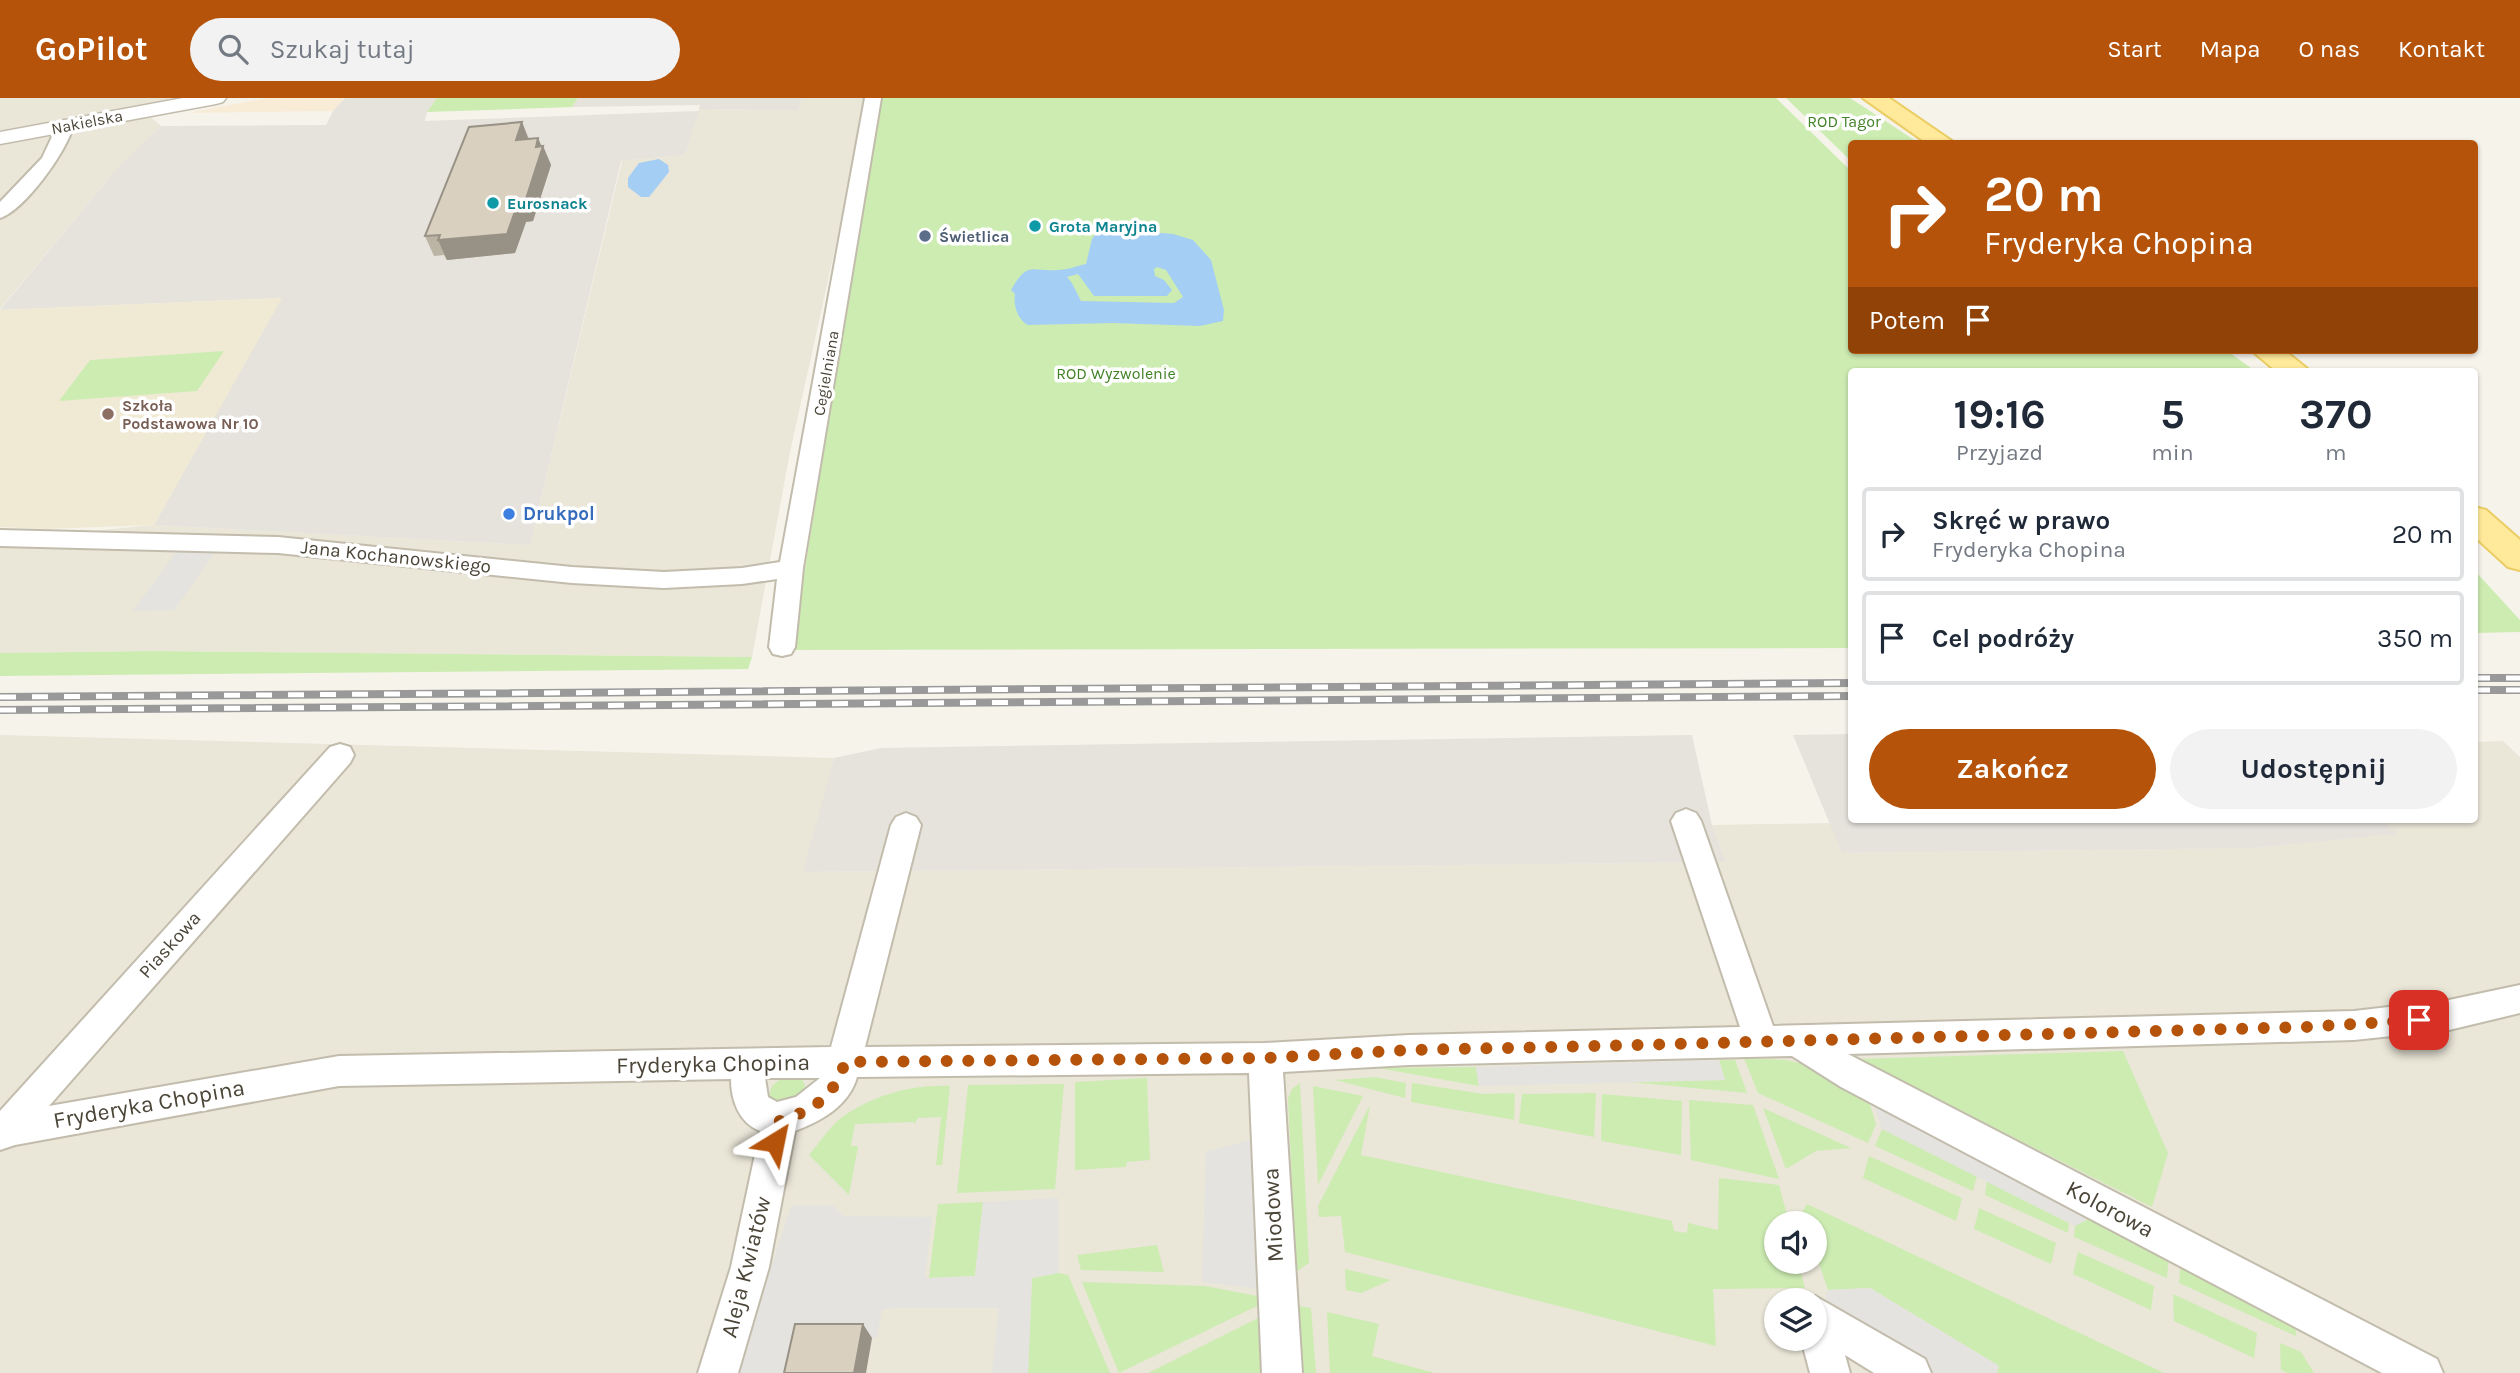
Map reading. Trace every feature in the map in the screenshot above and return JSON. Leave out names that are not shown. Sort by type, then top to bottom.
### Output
[{"type":"main road","points":[[1874,98],[1939,140]]},
{"type":"main road","points":[[2271,354],[2291,368]]},
{"type":"main road","points":[[2478,521],[2520,559]]},
{"type":"street","name":"Nakielska","points":[[0,138],[216,98]]},
{"type":"street","name":"Cegielniana","points":[[782,647],[791,568],[873,98]]},
{"type":"street","points":[[0,212],[28,185],[62,139],[65,126]]},
{"type":"street","name":"Jana Kochanowskiego","points":[[0,538],[278,545],[572,575],[664,580],[742,576],[791,568]]},
{"type":"street","name":"Piaskowa","points":[[2,1132],[340,755]]},
{"type":"street","points":[[1686,821],[1762,1042]]},
{"type":"street","points":[[748,1064],[746,1086],[753,1105],[765,1116],[780,1120],[799,1115],[824,1100],[839,1082],[906,825]]},
{"type":"street","name":"Fryderyka Chopina","points":[[2,1132],[339,1071],[1265,1058],[1506,1046],[1799,1042],[2396,1024],[2465,1013],[2520,999]]},
{"type":"street","name":"Kolorowa","points":[[1799,1042],[1853,1076],[2423,1373]]},
{"type":"street","name":"Miodowa","points":[[1265,1058],[1282,1373]]},
{"type":"street","name":"Aleja Kwiatów","points":[[718,1373],[750,1267],[780,1120]]},
{"type":"street","points":[[1827,1323],[1911,1373]]},
{"type":"street","points":[[1824,1351],[1830,1373]]},
{"type":"shaded area","points":[[0,98],[180,98],[0,131]]},
{"type":"shaded area","points":[[267,98],[345,98],[333,111],[187,113]]},
{"type":"shaded area","points":[[345,98],[437,98],[427,112],[425,121],[699,111],[685,155],[621,161],[530,545],[154,525],[281,298],[0,310],[118,167],[161,126],[326,125],[333,111]]},
{"type":"shaded area","points":[[578,98],[802,98],[798,110],[699,109],[700,105],[572,107]]},
{"type":"shaded area","points":[[802,98],[864,98],[838,235],[790,452],[752,657],[151,651],[0,653],[0,540],[154,525],[530,545],[622,161],[685,155],[699,109],[798,110]]},
{"type":"shaded area","points":[[148,115],[161,126],[118,167],[0,309],[0,142]]},
{"type":"shaded area","name":"Szkoła Podstawowa Nr 10","points":[[282,298],[154,525],[45,529],[0,527],[0,310]]},
{"type":"shaded area","points":[[177,551],[215,552],[174,610],[133,611]]},
{"type":"shaded area","points":[[1848,734],[1848,823],[2387,823],[2397,834],[2251,848],[1842,853],[1793,735]]},
{"type":"shaded area","points":[[0,735],[834,758],[804,872],[1726,862],[1712,825],[1832,823],[1843,853],[2251,848],[2396,834],[2386,823],[2478,823],[2478,742],[2503,741],[2520,757],[2520,1373],[0,1373]]},
{"type":"shaded area","points":[[1692,735],[1712,825],[1726,862],[803,872],[834,758],[881,748]]},
{"type":"shaded area","points":[[1719,1060],[1725,1080],[1479,1086],[1476,1067]]},
{"type":"shaded area","points":[[1872,1100],[2094,1215],[2075,1226],[1882,1129]]},
{"type":"shaded area","points":[[1253,1139],[1259,1289],[1202,1282],[1206,1152]]},
{"type":"shaded area","points":[[1058,1198],[1058,1273],[1032,1278],[1028,1373],[992,1373],[999,1308],[904,1308],[882,1309],[877,1338],[805,1338],[798,1373],[737,1373],[791,1206],[834,1206],[843,1216],[932,1217],[925,1277],[929,1278],[975,1276],[983,1202]]},
{"type":"shaded area","points":[[1870,1288],[1999,1366],[1997,1373],[1911,1373],[1827,1322],[1828,1290]]},
{"type":"green space","points":[[437,98],[578,98],[572,107],[427,112]]},
{"type":"green space","name":"ROD Wyzwolenie","points":[[880,98],[1776,98],[1848,168],[1848,354],[2232,354],[2251,368],[1848,368],[1848,648],[792,650]]},
{"type":"green space","name":"ROD Tagor","points":[[1786,98],[1850,98],[1914,140],[1848,140],[1848,158]]},
{"type":"green space","points":[[224,351],[197,391],[59,401],[90,360]]},
{"type":"green space","points":[[2478,574],[2520,620],[2520,632],[2478,633]]},
{"type":"green space","points":[[151,651],[752,657],[748,669],[0,676],[0,653]]},
{"type":"green space","points":[[2123,1051],[2168,1153],[2152,1207],[1857,1059]]},
{"type":"green space","points":[[1744,1058],[1786,1060],[1807,1065],[1868,1098],[1876,1124],[1868,1143],[1758,1093]]},
{"type":"green space","points":[[1719,1060],[1735,1060],[1747,1093],[1629,1082],[1724,1080]]},
{"type":"green space","points":[[1476,1067],[1479,1086],[1378,1068]]},
{"type":"green space","points":[[798,1076],[804,1083],[805,1090],[795,1104],[770,1101],[773,1085]]},
{"type":"green space","points":[[1375,1077],[1406,1083],[1405,1098],[1335,1080]]},
{"type":"green space","points":[[1147,1078],[1150,1160],[1127,1162],[1126,1167],[1075,1170],[1075,1082]]},
{"type":"green space","points":[[1300,1083],[1309,1263],[1296,1272],[1288,1098],[1292,1089]]},
{"type":"green space","points":[[1412,1083],[1484,1094],[1515,1093],[1514,1120],[1411,1102]]},
{"type":"green space","points":[[1064,1084],[1055,1189],[957,1193],[968,1085]]},
{"type":"green space","points":[[950,1086],[942,1165],[936,1165],[941,1117],[918,1118],[914,1125],[914,1122],[855,1124],[851,1146],[858,1146],[849,1195],[809,1155],[837,1122],[866,1103],[907,1089]]},
{"type":"green space","points":[[1313,1086],[1363,1096],[1318,1185]]},
{"type":"green space","points":[[1596,1093],[1594,1137],[1519,1123],[1522,1094]]},
{"type":"green space","points":[[1602,1094],[1682,1101],[1681,1155],[1601,1141]]},
{"type":"green space","points":[[1689,1100],[1753,1105],[1779,1179],[1691,1160]]},
{"type":"green space","points":[[1370,1105],[1361,1155],[1672,1221],[1674,1231],[1687,1233],[1688,1223],[1718,1230],[1719,1178],[1779,1185],[1786,1211],[1764,1211],[1764,1274],[1801,1274],[1805,1288],[1713,1289],[1716,1346],[1345,1252],[1341,1216],[1319,1217],[1318,1206]]},
{"type":"green space","points":[[1763,1108],[1851,1148],[1816,1151],[1786,1169]]},
{"type":"green space","points":[[1882,1129],[1977,1176],[1973,1191],[1875,1146]]},
{"type":"green space","points":[[1869,1156],[1962,1198],[1956,1221],[1863,1178]]},
{"type":"green space","points":[[1987,1181],[2069,1222],[2068,1233],[1985,1195]]},
{"type":"green space","points":[[983,1202],[975,1276],[929,1278],[938,1204]]},
{"type":"green space","points":[[1807,1204],[1822,1211],[1803,1211]]},
{"type":"green space","points":[[1979,1208],[2056,1243],[2051,1264],[1974,1229]]},
{"type":"green space","points":[[1827,1213],[2164,1373],[1997,1373],[1999,1366],[1870,1288],[1828,1290],[1823,1274],[1827,1274]]},
{"type":"green space","points":[[2094,1216],[2169,1254],[2167,1278],[2074,1237],[2075,1226]]},
{"type":"green space","points":[[1157,1245],[1164,1272],[1081,1270],[1077,1255]]},
{"type":"green space","points":[[2078,1252],[2154,1286],[2151,1310],[2073,1274]]},
{"type":"green space","points":[[2181,1260],[2295,1318],[2296,1336],[2179,1283]]},
{"type":"green space","points":[[1345,1269],[1391,1280],[1361,1293],[1346,1290]]},
{"type":"green space","points":[[1058,1273],[1068,1275],[1110,1373],[1028,1373],[1032,1278]]},
{"type":"green space","points":[[1082,1282],[1205,1286],[1257,1296],[1259,1305],[1119,1373]]},
{"type":"green space","points":[[2173,1294],[2257,1333],[2254,1358],[2174,1321]]},
{"type":"green space","points":[[1299,1306],[1311,1308],[1316,1373],[1302,1373]]},
{"type":"green space","points":[[1327,1312],[1379,1324],[1372,1356],[1434,1373],[1330,1373]]},
{"type":"green space","points":[[1262,1316],[1265,1373],[1148,1373]]},
{"type":"green space","points":[[2280,1343],[2301,1352],[2314,1373],[2288,1373],[2281,1370]]},
{"type":"water","points":[[659,159],[668,165],[669,172],[649,197],[641,197],[628,187],[628,178],[639,163]]},
{"type":"water","points":[[1113,229],[1173,234],[1193,240],[1211,260],[1224,310],[1223,321],[1200,326],[1024,323],[1017,312],[1015,294],[1011,290],[1017,281],[1026,271],[1061,270],[1086,264],[1096,233]],"holes":[[[1157,267],[1166,270],[1183,297],[1174,303],[1081,301],[1067,277],[1078,274],[1094,296],[1167,296],[1172,290],[1164,280],[1155,276],[1154,269]]]},
{"type":"building","name":"Eurosnack","points":[[522,122],[516,140],[538,138],[536,147],[543,146],[525,202],[518,203],[507,234],[438,240],[440,235],[425,236],[469,127]]},
{"type":"building","points":[[795,1324],[863,1324],[854,1373],[784,1373]]},
{"type":"railway","points":[[2478,678],[2520,678]]},
{"type":"railway","points":[[0,697],[1848,683]]},
{"type":"railway","points":[[2478,690],[2520,690]]},
{"type":"railway","points":[[0,710],[1848,696]]},
{"type":"place","name":"Eurosnack","points":[[493,203]]},
{"type":"place","name":"Grota Maryjna","points":[[1035,226]]},
{"type":"place","name":"Świetlica","points":[[925,236]]},
{"type":"place","name":"Szkoła Podstawowa Nr 10","points":[[108,414]]},
{"type":"place","name":"Drukpol","points":[[509,514]]},
{"type":"route","points":[[775,1142],[780,1120],[799,1115],[824,1100],[839,1082],[845,1062],[1265,1058],[1520,1046],[1799,1042],[2396,1024],[2419,1020]]}]
